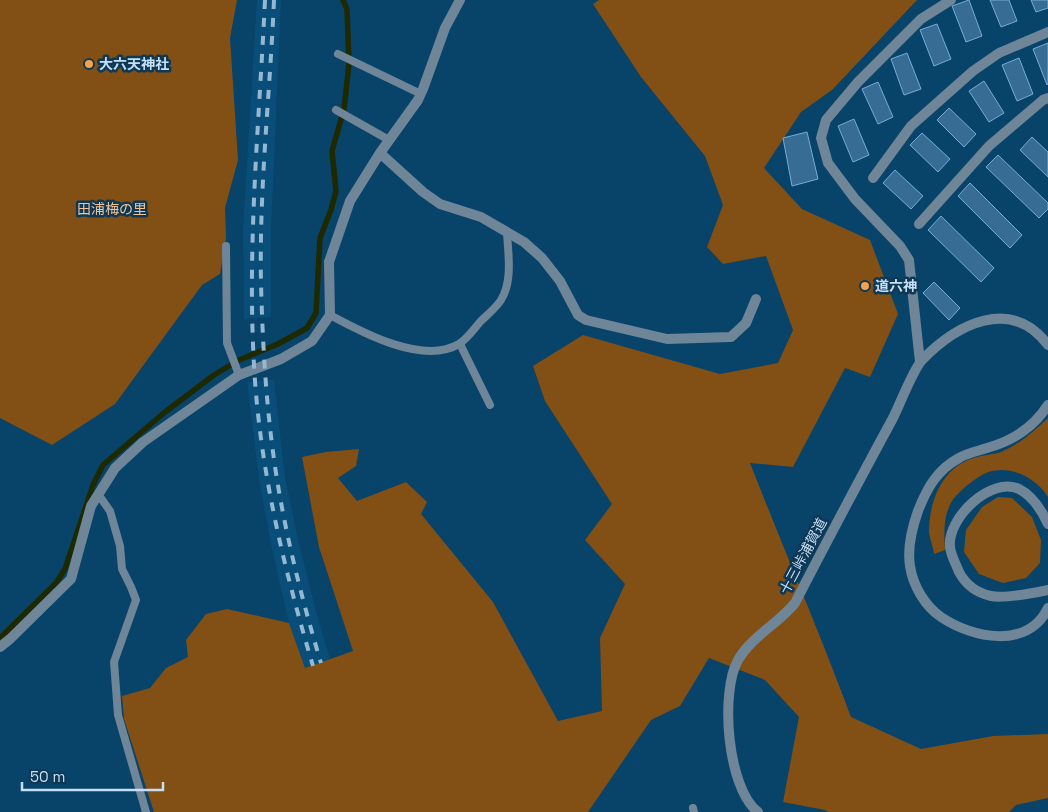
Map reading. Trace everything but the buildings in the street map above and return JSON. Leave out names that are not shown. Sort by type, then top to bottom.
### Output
[{"type":"street","points":[[0,646],[10,639],[71,579],[91,506],[115,468],[143,442],[239,375],[282,359],[312,342],[330,315],[329,262],[350,201],[380,153],[421,94],[445,28],[460,0]]},
{"type":"street","points":[[920,362],[909,260],[900,246],[855,199],[828,163],[820,138],[826,120],[858,82],[921,18],[951,0]]},
{"type":"street","points":[[873,178],[910,126],[973,71],[999,53],[1048,32]]},
{"type":"street","points":[[919,224],[989,146],[1043,100],[1048,98]]},
{"type":"street","points":[[380,153],[423,192],[440,204],[481,217],[524,242],[542,258],[560,281],[578,315],[586,320],[668,339],[731,338],[746,323],[756,299]]},
{"type":"street","points":[[920,362],[937,347],[965,328],[984,320],[1006,318],[1021,322],[1043,339],[1048,346]]},
{"type":"street","name":"十三峠浦賀道","points":[[758,812],[746,800],[733,764],[729,701],[737,661],[750,644],[788,611],[794,603],[898,408],[920,362]]},
{"type":"street","points":[[1048,405],[1039,418],[1012,438],[1002,444],[960,456],[936,475],[923,498],[915,519],[909,551],[910,568],[919,593],[940,616],[957,625],[988,635],[999,637],[1012,635],[1024,632],[1034,626],[1044,617],[1048,608]]},
{"type":"street","points":[[1048,524],[1029,496],[1020,489],[1003,487],[990,490],[969,506],[953,527],[950,537],[953,559],[964,580],[982,594],[994,597],[1048,590]]},
{"type":"lane","points":[[338,54],[421,94]]},
{"type":"lane","points":[[336,110],[389,140]]},
{"type":"lane","points":[[330,315],[391,344],[422,350],[440,351],[460,344],[502,299],[510,274],[508,232]]},
{"type":"lane","points":[[226,246],[227,343],[239,375]]},
{"type":"lane","points":[[460,344],[490,406]]},
{"type":"lane","points":[[98,494],[110,511],[120,546],[122,570],[136,600],[114,662],[118,714],[146,812]]},
{"type":"shaded area","points":[[257,0],[281,0],[271,229],[271,317],[244,319],[243,229]]},
{"type":"shaded area","points":[[274,380],[285,477],[299,544],[330,659],[305,668],[289,623],[272,549],[259,479],[247,382]]},
{"type":"green space","name":"田浦梅の里","points":[[0,0],[237,0],[230,38],[238,160],[225,208],[226,238],[220,274],[202,285],[115,404],[52,445],[0,418]]},
{"type":"green space","points":[[599,0],[917,0],[832,90],[801,112],[764,168],[802,209],[870,240],[898,314],[870,377],[845,368],[793,467],[750,463],[851,717],[921,749],[993,736],[1048,734],[1048,798],[1016,805],[1009,812],[828,812],[783,802],[799,717],[765,680],[709,658],[680,706],[651,720],[588,812],[154,812],[124,719],[122,696],[150,688],[166,668],[188,657],[186,640],[206,614],[227,609],[289,623],[305,668],[353,651],[319,547],[302,457],[326,452],[359,449],[356,466],[338,478],[357,501],[406,482],[427,502],[421,514],[493,602],[558,721],[602,711],[600,638],[625,584],[585,540],[612,504],[545,401],[533,366],[583,335],[720,374],[778,363],[793,330],[766,256],[723,264],[707,247],[723,205],[705,156],[641,77],[593,4]]},
{"type":"green space","points":[[1048,418],[1048,497],[1038,485],[1016,472],[1000,470],[981,476],[970,483],[952,501],[944,531],[945,550],[934,554],[929,532],[931,510],[934,499],[945,479],[961,464],[975,458],[1001,452],[1021,441]]},
{"type":"green space","points":[[998,497],[1012,498],[1032,517],[1041,540],[1040,563],[1026,578],[1003,583],[979,574],[964,552],[966,530],[982,507]]},
{"type":"waterway","points":[[0,638],[56,583],[65,569],[93,485],[103,465],[165,412],[214,375],[239,360],[278,344],[307,328],[316,313],[320,238],[336,191],[332,151],[344,109],[349,64],[347,9],[343,0]]},
{"type":"railway","points":[[265,0],[253,238],[252,286],[255,381],[263,453],[276,525],[313,666]]},
{"type":"railway","points":[[274,0],[263,177],[261,248],[265,370],[270,427],[283,513],[300,588],[321,663]]},
{"type":"place","name":"大六天神社","points":[[89,64]]},
{"type":"place","name":"道六神","points":[[865,286]]}]
